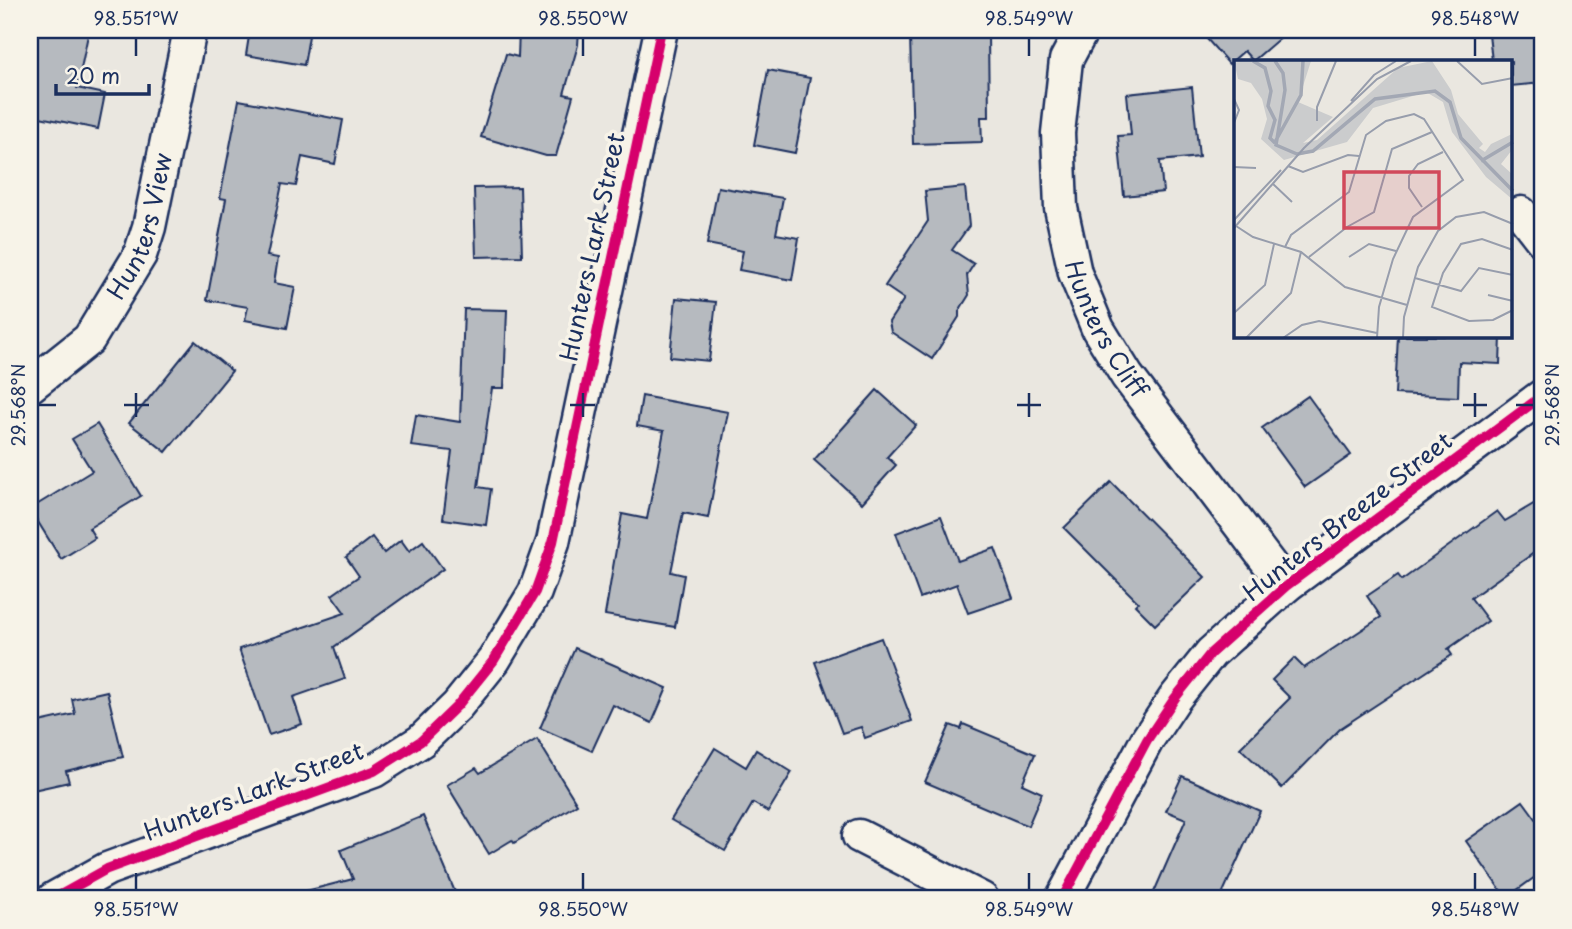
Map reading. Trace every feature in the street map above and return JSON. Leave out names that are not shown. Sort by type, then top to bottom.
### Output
[{"type":"street","name":"Hunters View","points":[[30,386],[89,339],[140,255],[149,227],[190,30]]},
{"type":"street","name":"Hunters Lark Street","points":[[53,899],[107,869],[374,771],[421,741],[457,706],[494,660],[535,592],[553,541],[661,30]]},
{"type":"street","name":"Hunters Cliff","points":[[1082,30],[1066,60],[1058,133],[1061,208],[1075,273],[1098,329],[1127,376],[1286,586]]},
{"type":"street","points":[[1521,213],[1542,240]]},
{"type":"street","name":"Hunters Breeze Street","points":[[1062,899],[1147,740],[1175,698],[1211,653],[1286,586],[1542,396]]},
{"type":"street","points":[[859,836],[982,899]]},
{"type":"building","points":[[30,30],[89,30],[77,88],[105,94],[98,129],[30,115]]},
{"type":"building","points":[[250,30],[310,30],[304,65],[246,55]]},
{"type":"building","points":[[519,30],[579,30],[578,45],[564,94],[573,96],[556,156],[546,156],[481,137],[506,54],[518,57]]},
{"type":"building","points":[[1199,30],[1289,30],[1254,60],[1244,51],[1229,64]]},
{"type":"building","points":[[1542,30],[1542,83],[1512,86],[1512,60],[1492,60],[1489,34]]},
{"type":"building","points":[[988,34],[989,117],[981,117],[982,142],[913,144],[910,36]]},
{"type":"building","points":[[768,70],[810,78],[795,153],[754,145]]},
{"type":"building","points":[[1192,87],[1199,157],[1160,161],[1163,192],[1124,196],[1118,136],[1131,135],[1127,94]]},
{"type":"building","points":[[239,100],[343,120],[335,164],[302,157],[296,186],[282,184],[267,256],[278,258],[274,283],[295,287],[287,328],[245,320],[248,307],[207,300],[226,199],[220,198]]},
{"type":"building","points":[[520,187],[522,256],[476,257],[474,188]]},
{"type":"building","points":[[718,187],[783,198],[776,234],[799,238],[792,280],[739,270],[743,251],[707,244]]},
{"type":"building","points":[[965,187],[969,226],[952,250],[974,264],[967,275],[969,295],[959,311],[959,317],[932,359],[891,332],[889,322],[904,299],[885,286],[928,221],[925,191]]},
{"type":"building","points":[[676,298],[716,302],[709,361],[670,357]]},
{"type":"building","points":[[464,309],[507,310],[504,388],[492,388],[478,487],[491,489],[486,525],[443,519],[452,451],[411,446],[416,415],[460,422]]},
{"type":"building","points":[[1398,338],[1501,338],[1500,364],[1459,362],[1458,397],[1395,394]]},
{"type":"building","points":[[195,341],[232,371],[166,452],[129,423]]},
{"type":"building","points":[[877,390],[916,425],[887,457],[896,465],[862,503],[814,460]]},
{"type":"building","points":[[642,396],[728,412],[708,518],[683,513],[671,572],[684,575],[675,627],[605,615],[622,514],[647,519],[664,431],[637,426]]},
{"type":"building","points":[[1308,396],[1351,455],[1305,487],[1262,428]]},
{"type":"building","points":[[97,424],[141,496],[89,528],[95,538],[61,559],[30,509],[92,471],[72,439]]},
{"type":"building","points":[[1111,482],[1205,577],[1155,625],[1135,605],[1138,602],[1064,528]]},
{"type":"building","points":[[1542,499],[1542,547],[1471,598],[1488,621],[1448,649],[1452,655],[1341,728],[1282,788],[1240,748],[1290,698],[1272,680],[1294,658],[1304,668],[1381,617],[1367,596],[1398,575],[1402,580],[1497,511],[1505,521]]},
{"type":"building","points":[[941,516],[958,561],[995,548],[1013,598],[968,613],[957,584],[920,598],[896,533]]},
{"type":"building","points":[[372,537],[384,553],[401,540],[409,551],[423,541],[443,569],[334,647],[345,679],[293,697],[302,724],[269,735],[239,649],[345,613],[332,595],[359,576],[346,557]]},
{"type":"building","points":[[881,638],[912,721],[865,738],[861,727],[842,733],[815,662]]},
{"type":"building","points":[[575,648],[667,688],[652,723],[613,705],[592,751],[540,728]]},
{"type":"building","points":[[107,691],[123,757],[66,771],[69,782],[33,790],[30,777],[30,724],[75,714],[72,699]]},
{"type":"building","points":[[963,724],[1035,754],[1022,784],[1042,793],[1028,826],[925,782],[950,725],[961,729]]},
{"type":"building","points":[[537,739],[577,804],[514,843],[512,840],[489,854],[447,785],[476,768],[480,773]]},
{"type":"building","points":[[715,748],[746,767],[756,750],[792,772],[768,812],[753,803],[725,851],[671,820]]},
{"type":"building","points":[[1182,776],[1260,811],[1220,899],[1151,899],[1186,819],[1166,811]]},
{"type":"building","points":[[1523,801],[1542,827],[1542,872],[1506,898],[1466,841]]},
{"type":"building","points":[[423,816],[458,899],[307,899],[306,891],[353,879],[341,850]]},
{"type":"cycle path","points":[[53,899],[107,869],[374,771],[421,741],[457,706],[494,660],[535,592],[553,542],[661,30]]},
{"type":"cycle path","points":[[1062,899],[1147,740],[1175,698],[1211,653],[1286,586],[1542,396]]}]
